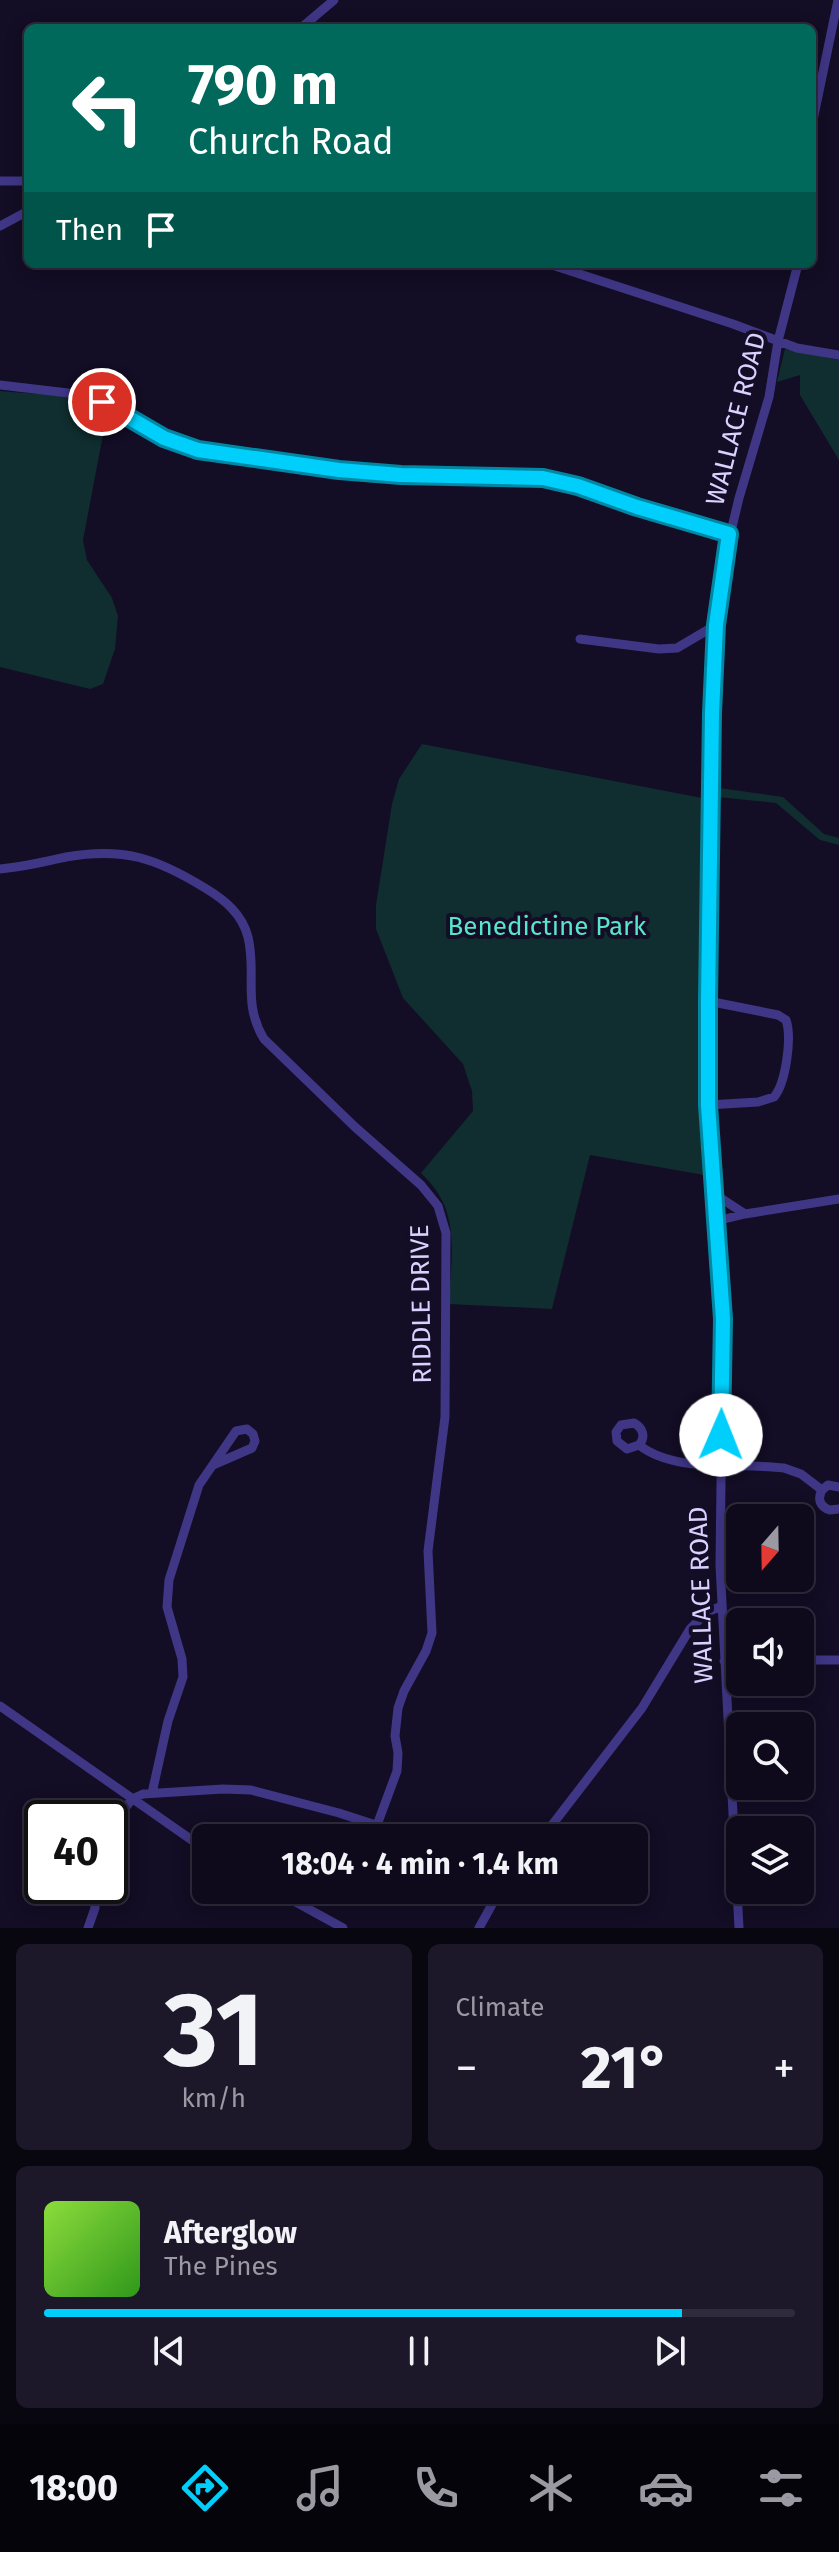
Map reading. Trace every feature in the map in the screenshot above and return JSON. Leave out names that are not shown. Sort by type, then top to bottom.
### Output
[{"type":"street","points":[[306,24],[334,0]]},
{"type":"street","points":[[816,106],[838,0]]},
{"type":"street","points":[[0,181],[24,181]]},
{"type":"street","points":[[0,226],[24,213]]},
{"type":"street","points":[[561,268],[808,351],[839,355]]},
{"type":"street","name":"WALLACE ROAD","points":[[739,1928],[722,1606],[723,1319],[708,1105],[712,713],[716,625],[729,534],[765,409],[797,268]]},
{"type":"street","points":[[0,385],[68,393],[102,402],[164,438],[198,450],[339,470],[401,475],[543,478],[729,534]]},
{"type":"street","points":[[580,639],[659,649],[677,648],[716,625]]},
{"type":"street","name":"RIDDLE DRIVE","points":[[0,869],[90,854],[126,854],[168,866],[229,904],[247,934],[251,1004],[255,1022],[264,1039],[355,1127],[421,1185],[442,1215],[447,1251],[445,1417],[428,1542],[432,1633],[398,1708],[395,1736],[397,1771],[377,1824]]},
{"type":"street","points":[[708,1001],[778,1015],[786,1020],[789,1029],[783,1082],[774,1097],[758,1102],[708,1105]]},
{"type":"street","points":[[713,1193],[745,1214]]},
{"type":"street","points":[[716,1221],[839,1199]]},
{"type":"street","points":[[152,1793],[168,1721],[183,1677],[182,1659],[169,1615],[167,1589],[196,1493],[213,1465],[236,1431],[247,1429],[253,1434],[255,1441],[252,1448],[213,1465]]},
{"type":"street","points":[[639,1445],[669,1461],[784,1468],[801,1474],[822,1490]]},
{"type":"street","points":[[839,1487],[828,1485],[819,1498],[822,1506],[830,1510],[839,1509]]},
{"type":"street","points":[[553,1824],[637,1715],[690,1629],[707,1612],[722,1606]]},
{"type":"street","points":[[814,1660],[839,1660]]},
{"type":"street","points":[[0,1706],[192,1840]]},
{"type":"street","points":[[128,1804],[132,1799],[152,1793],[251,1790],[374,1824]]},
{"type":"street","points":[[88,1928],[95,1904]]},
{"type":"street","points":[[299,1904],[343,1928]]},
{"type":"street","points":[[479,1928],[492,1904]]},
{"type":"green space","points":[[785,349],[839,360],[839,460],[800,395],[800,375],[777,382]]},
{"type":"green space","points":[[0,391],[72,398],[98,407],[107,414],[83,540],[87,560],[112,598],[118,616],[115,649],[103,684],[90,689],[0,667]]},
{"type":"green space","name":"Benedictine Park","points":[[422,744],[702,798],[699,1101],[704,1175],[590,1155],[552,1309],[449,1304],[452,1250],[448,1218],[434,1187],[421,1173],[473,1111],[472,1091],[463,1064],[403,998],[376,929],[376,905],[392,804],[399,779]]},
{"type":"green space","points":[[719,788],[783,797],[824,834],[839,838],[839,845],[820,840],[776,803],[718,797]]},
{"type":"route","points":[[102,402],[164,438],[198,450],[339,470],[463,478],[543,478],[578,486],[729,534],[717,608],[712,713],[708,1001],[708,1105],[723,1319],[721,1435]]}]
